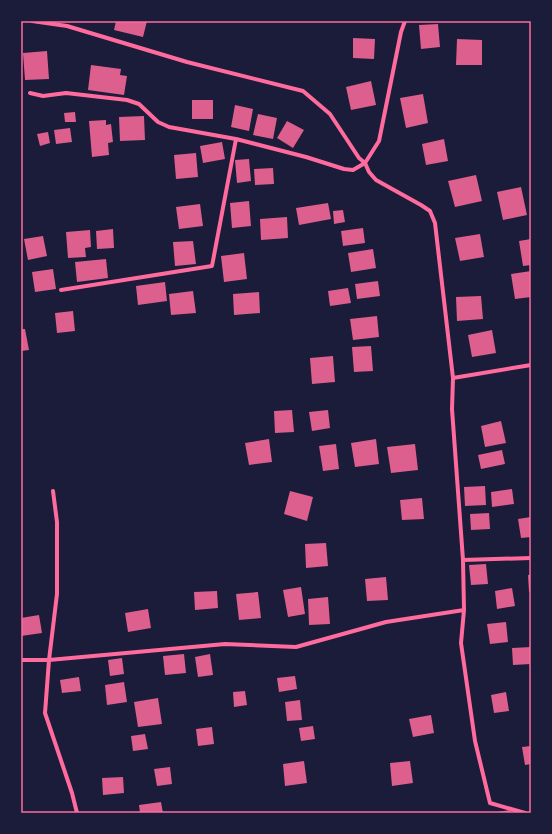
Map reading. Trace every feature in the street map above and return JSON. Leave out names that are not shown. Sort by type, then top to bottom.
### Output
[{"type":"street","points":[[32,21],[67,26],[187,62],[303,91],[330,114],[376,180],[421,204],[430,212],[434,223],[453,378],[452,409],[463,560],[464,610],[461,643],[475,741],[490,803],[525,813]]},
{"type":"street","points":[[30,93],[43,96],[66,93],[127,100],[139,104],[158,122],[169,127],[236,139],[306,157],[344,169],[353,170],[365,164],[379,141],[401,32],[405,21]]},
{"type":"street","points":[[61,290],[212,266],[236,139]]},
{"type":"street","points":[[453,378],[531,365]]},
{"type":"street","points":[[54,491],[57,522],[57,594],[49,660],[45,713],[72,793],[77,813]]},
{"type":"street","points":[[463,560],[531,558]]},
{"type":"street","points":[[21,660],[49,660],[225,644],[296,647],[386,622],[464,610]]},
{"type":"building","points":[[116,21],[147,21],[143,37],[114,30]]},
{"type":"building","points":[[438,24],[440,47],[421,49],[419,25]]},
{"type":"building","points":[[353,38],[375,39],[374,59],[353,58]]},
{"type":"building","points":[[457,39],[482,40],[482,65],[456,65]]},
{"type":"building","points":[[47,51],[49,79],[25,80],[23,53]]},
{"type":"building","points":[[91,65],[121,69],[120,75],[127,76],[124,95],[88,90]]},
{"type":"building","points":[[371,81],[376,105],[351,110],[346,87]]},
{"type":"building","points":[[423,94],[428,123],[406,128],[400,98]]},
{"type":"building","points":[[192,100],[213,100],[213,119],[192,119]]},
{"type":"building","points":[[235,105],[253,109],[249,131],[231,127]]},
{"type":"building","points":[[75,112],[76,122],[65,122],[64,113]]},
{"type":"building","points":[[258,114],[277,118],[273,139],[253,135]]},
{"type":"building","points":[[144,116],[145,140],[120,141],[119,117]]},
{"type":"building","points":[[106,120],[106,125],[111,124],[113,142],[108,143],[109,155],[92,157],[89,121]]},
{"type":"building","points":[[287,121],[304,130],[293,148],[277,138]]},
{"type":"building","points":[[70,128],[72,142],[56,144],[54,130]]},
{"type":"building","points":[[48,132],[50,143],[40,146],[37,134]]},
{"type":"building","points":[[444,139],[448,161],[426,165],[422,144]]},
{"type":"building","points":[[222,142],[225,159],[203,163],[200,146]]},
{"type":"building","points":[[196,153],[198,177],[176,179],[174,155]]},
{"type":"building","points":[[249,159],[251,181],[237,183],[235,160]]},
{"type":"building","points":[[273,168],[274,184],[255,185],[254,169]]},
{"type":"building","points":[[476,175],[482,201],[455,207],[448,181]]},
{"type":"building","points":[[521,187],[527,215],[503,220],[497,192]]},
{"type":"building","points":[[249,201],[251,226],[232,228],[230,203]]},
{"type":"building","points":[[328,203],[331,219],[299,225],[296,208]]},
{"type":"building","points":[[200,204],[203,226],[179,229],[176,207]]},
{"type":"building","points":[[343,210],[345,222],[334,224],[333,211]]},
{"type":"building","points":[[287,217],[288,238],[261,240],[260,219]]},
{"type":"building","points":[[363,228],[365,243],[343,246],[341,231]]},
{"type":"building","points":[[113,229],[114,248],[97,249],[96,231]]},
{"type":"building","points":[[90,230],[91,247],[85,248],[86,257],[68,258],[66,232]]},
{"type":"building","points":[[480,234],[484,257],[460,261],[455,238]]},
{"type":"building","points":[[43,236],[47,256],[28,260],[24,239]]},
{"type":"building","points":[[531,239],[531,265],[523,266],[519,241]]},
{"type":"building","points":[[193,241],[196,264],[175,266],[173,242]]},
{"type":"building","points":[[373,249],[376,268],[351,272],[348,253]]},
{"type":"building","points":[[244,253],[247,279],[224,282],[221,256]]},
{"type":"building","points":[[106,259],[108,278],[77,282],[75,262]]},
{"type":"building","points":[[53,269],[56,289],[35,292],[32,272]]},
{"type":"building","points":[[531,271],[531,297],[515,299],[511,274]]},
{"type":"building","points":[[378,281],[380,296],[357,299],[355,284]]},
{"type":"building","points":[[165,282],[167,301],[138,305],[136,286]]},
{"type":"building","points":[[348,288],[351,303],[330,306],[328,291]]},
{"type":"building","points":[[193,291],[196,313],[171,315],[169,294]]},
{"type":"building","points":[[259,292],[260,313],[234,315],[233,294]]},
{"type":"building","points":[[481,296],[483,319],[457,321],[456,297]]},
{"type":"building","points":[[73,311],[75,331],[57,333],[55,313]]},
{"type":"building","points":[[377,316],[379,337],[353,340],[350,319]]},
{"type":"building","points":[[21,329],[25,329],[29,350],[21,351]]},
{"type":"building","points":[[492,330],[496,353],[472,357],[468,335]]},
{"type":"building","points":[[371,346],[373,371],[354,372],[352,347]]},
{"type":"building","points":[[333,356],[335,382],[312,384],[310,358]]},
{"type":"building","points":[[292,410],[294,432],[275,433],[274,411]]},
{"type":"building","points":[[328,410],[330,428],[312,431],[309,412]]},
{"type":"building","points":[[501,421],[506,443],[485,447],[481,426]]},
{"type":"building","points":[[269,439],[272,462],[249,465],[245,443]]},
{"type":"building","points":[[376,439],[379,464],[355,467],[351,443]]},
{"type":"building","points":[[336,444],[339,469],[323,471],[319,446]]},
{"type":"building","points":[[415,444],[418,470],[391,473],[387,447]]},
{"type":"building","points":[[502,450],[505,464],[481,469],[478,455]]},
{"type":"building","points":[[485,486],[486,505],[465,506],[464,487]]},
{"type":"building","points":[[512,489],[514,504],[492,507],[491,492]]},
{"type":"building","points":[[290,491],[313,497],[307,521],[284,514]]},
{"type":"building","points":[[422,498],[424,519],[402,520],[400,500]]},
{"type":"building","points":[[489,513],[490,529],[471,530],[470,514]]},
{"type":"building","points":[[531,517],[531,537],[521,538],[518,519]]},
{"type":"building","points":[[326,543],[328,566],[306,568],[305,544]]},
{"type":"building","points":[[486,564],[488,584],[471,585],[469,565]]},
{"type":"building","points":[[528,575],[531,575],[531,592],[529,592]]},
{"type":"building","points":[[386,577],[388,600],[367,601],[365,579]]},
{"type":"building","points":[[301,587],[305,614],[288,617],[283,590]]},
{"type":"building","points":[[512,588],[515,606],[497,609],[495,591]]},
{"type":"building","points":[[217,591],[218,608],[195,610],[194,592]]},
{"type":"building","points":[[258,592],[261,618],[239,620],[236,594]]},
{"type":"building","points":[[328,597],[330,624],[309,625],[308,599]]},
{"type":"building","points":[[148,609],[151,628],[128,632],[125,613]]},
{"type":"building","points":[[39,615],[42,633],[21,636],[21,618]]},
{"type":"building","points":[[506,622],[508,642],[490,644],[487,624]]},
{"type":"building","points":[[531,647],[531,664],[513,665],[512,648]]},
{"type":"building","points":[[184,654],[186,673],[165,675],[163,656]]},
{"type":"building","points":[[210,654],[213,675],[198,677],[195,657]]},
{"type":"building","points":[[122,658],[124,674],[110,676],[108,660]]},
{"type":"building","points":[[295,676],[297,689],[279,692],[277,678]]},
{"type":"building","points":[[79,677],[81,691],[62,693],[60,680]]},
{"type":"building","points":[[124,682],[127,702],[107,705],[105,685]]},
{"type":"building","points":[[245,691],[247,705],[234,707],[233,692]]},
{"type":"building","points":[[506,692],[509,711],[494,713],[491,695]]},
{"type":"building","points":[[158,698],[162,724],[138,727],[134,702]]},
{"type":"building","points":[[300,700],[302,720],[287,721],[285,702]]},
{"type":"building","points":[[431,715],[434,733],[413,737],[409,719]]},
{"type":"building","points":[[313,726],[315,739],[301,741],[299,728]]},
{"type":"building","points":[[212,727],[214,744],[198,746],[196,729]]},
{"type":"building","points":[[145,734],[148,749],[133,751],[131,736]]},
{"type":"building","points":[[531,746],[531,764],[525,765],[522,747]]},
{"type":"building","points":[[304,761],[307,783],[285,786],[283,764]]},
{"type":"building","points":[[410,761],[413,783],[392,786],[390,763]]},
{"type":"building","points":[[170,767],[172,784],[157,786],[154,769]]},
{"type":"building","points":[[123,777],[124,793],[103,795],[102,778]]},
{"type":"building","points":[[161,802],[163,813],[140,813],[139,805]]},
{"type":"building","points":[[510,810],[511,813],[497,813],[497,812]]}]
